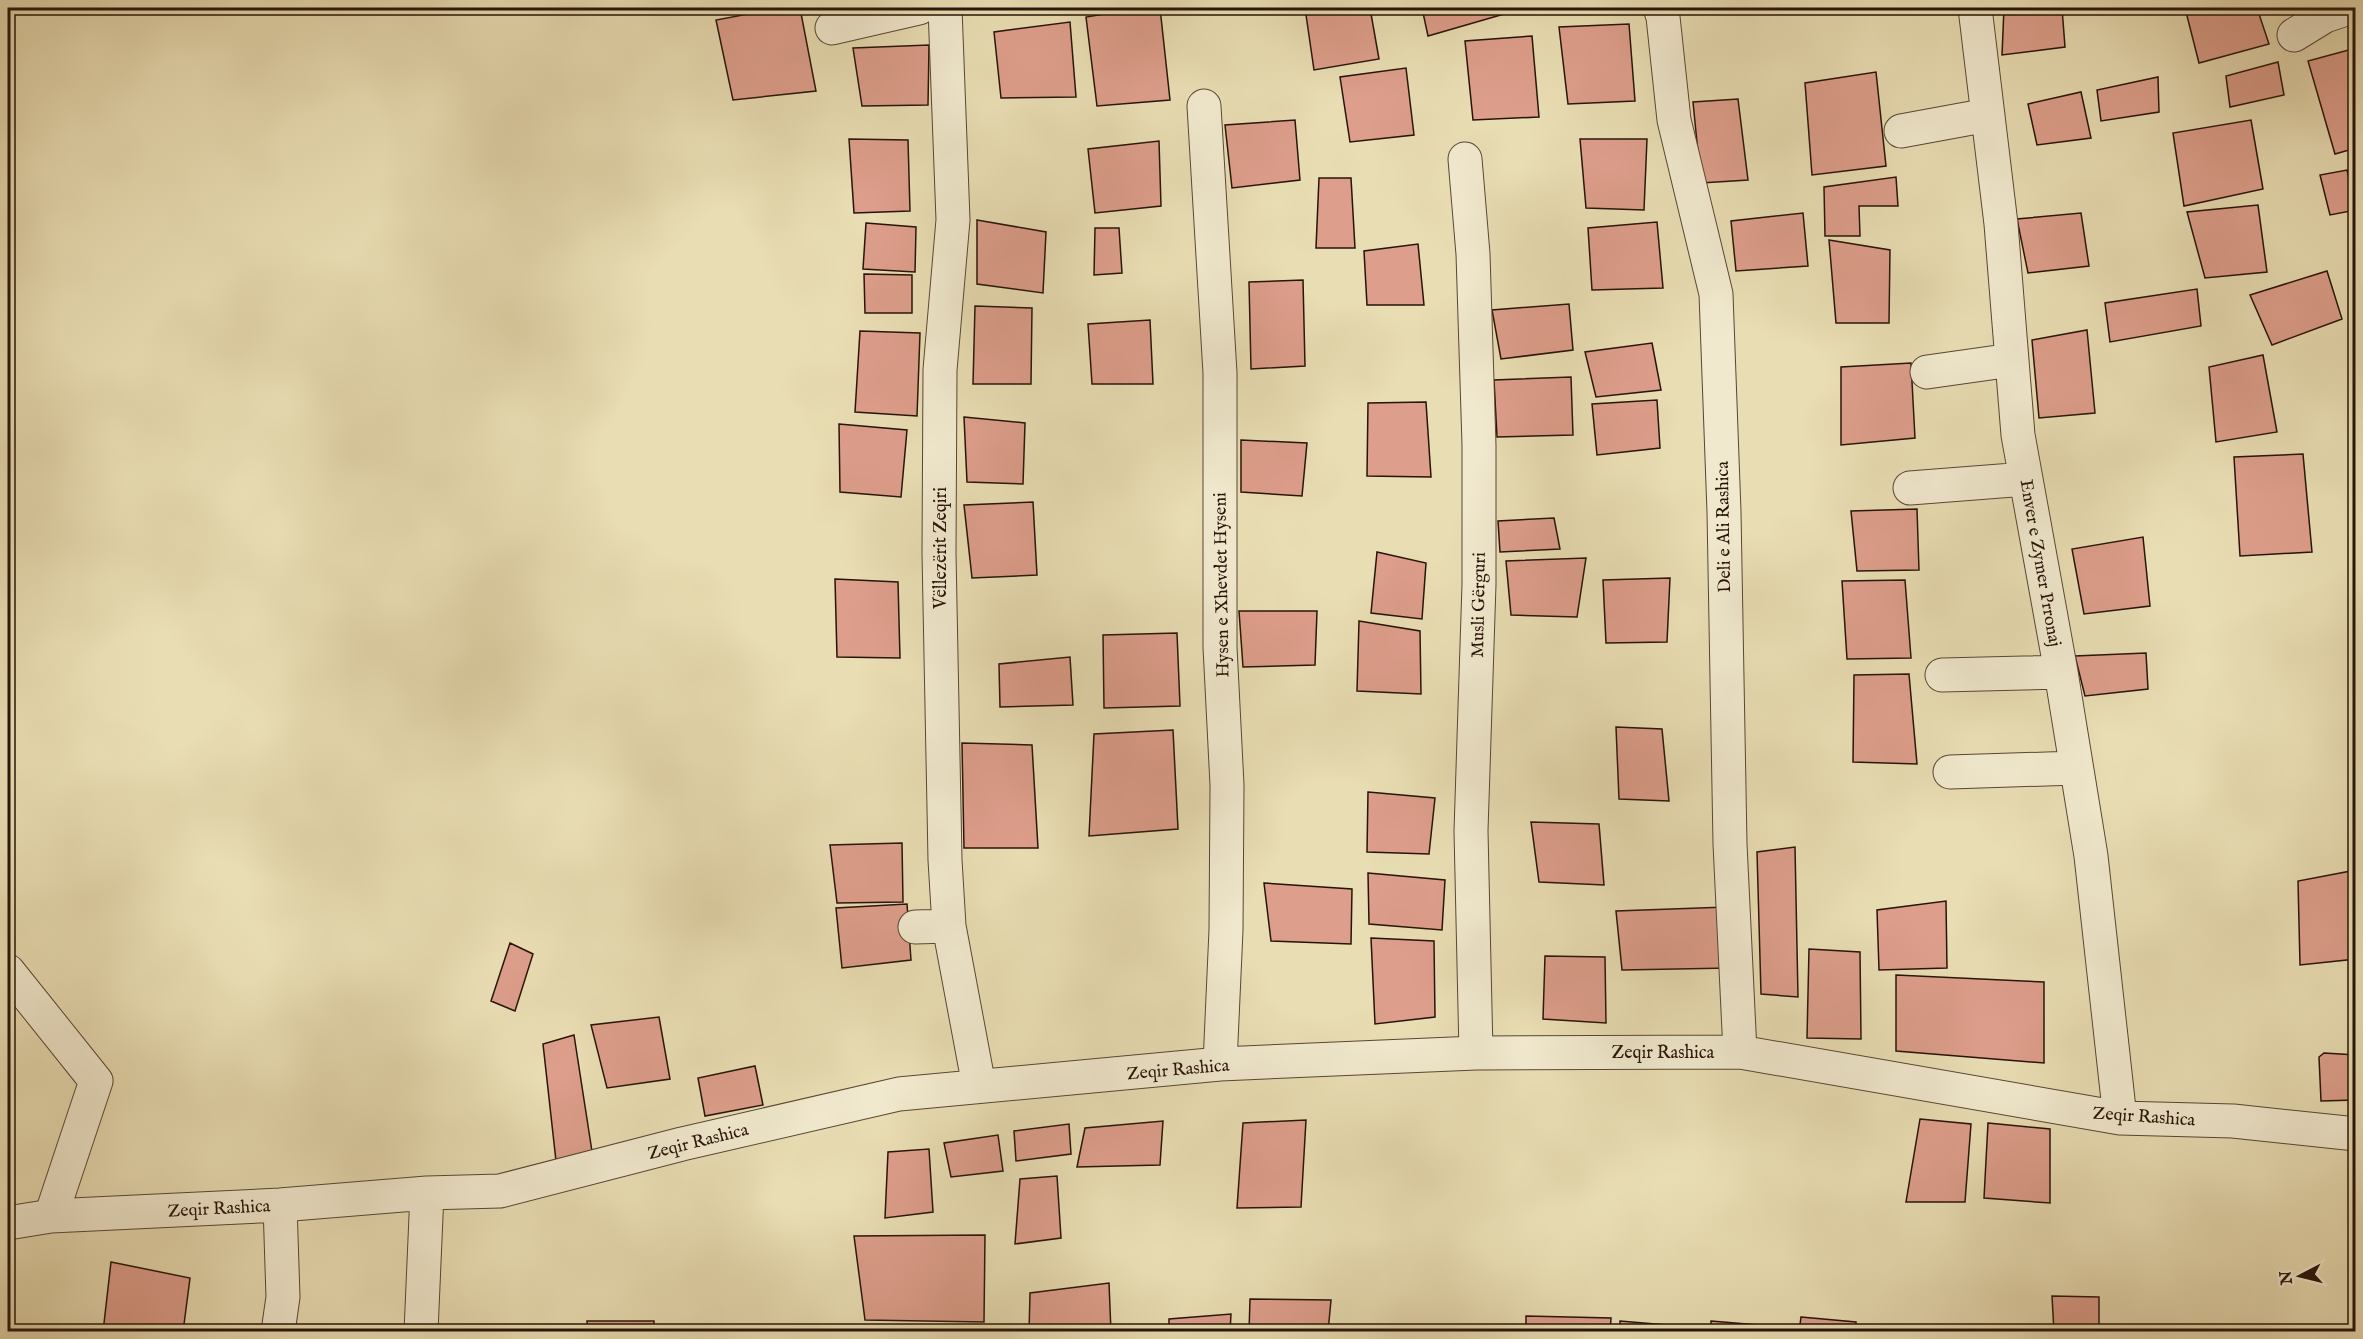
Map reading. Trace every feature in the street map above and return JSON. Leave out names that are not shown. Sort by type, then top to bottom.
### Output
[{"type":"street","points":[[832,27],[919,8]]},
{"type":"street","name":"Vëllezërit Zeqiri","points":[[945,8],[952,220],[940,370],[939,553],[945,860],[949,926],[979,1086]]},
{"type":"street","name":"Deli e Ali Rashica","points":[[1660,8],[1663,17],[1674,120],[1716,294],[1724,512],[1730,833],[1740,1052]]},
{"type":"street","name":"Enver e Zymer Prronaj","points":[[1975,8],[2001,224],[2018,435],[2061,672],[2091,856],[2120,1118]]},
{"type":"street","points":[[2294,35],[2325,16],[2349,8]]},
{"type":"street","name":"Hysen e Xhevdet Hyseni","points":[[1204,106],[1220,373],[1220,647],[1227,785],[1226,930],[1220,1064]]},
{"type":"street","points":[[1901,131],[1988,115]]},
{"type":"street","name":"Musli Gërguri","points":[[1466,159],[1473,254],[1479,445],[1479,584],[1471,831],[1476,1053]]},
{"type":"street","points":[[1928,372],[2012,360]]},
{"type":"street","points":[[1910,488],[2026,479]]},
{"type":"street","points":[[1942,675],[2061,672]]},
{"type":"street","points":[[1950,772],[2076,768]]},
{"type":"street","points":[[915,927],[949,926]]},
{"type":"street","points":[[8,971],[96,1081],[51,1216]]},
{"type":"street","name":"Zeqir Rashica","points":[[8,1222],[51,1216],[280,1205],[427,1193],[500,1191],[682,1144],[899,1094],[1220,1064],[1476,1053],[1740,1052],[2120,1118],[2233,1121],[2355,1134]]},
{"type":"street","points":[[421,1332],[427,1193]]},
{"type":"street","points":[[278,1332],[283,1296],[280,1205]]},
{"type":"building","points":[[710,8],[737,8],[710,14]]},
{"type":"building","points":[[780,8],[800,8],[816,91],[733,100],[716,20]]},
{"type":"building","points":[[1141,8],[1160,8],[1170,100],[1097,106],[1086,17]]},
{"type":"building","points":[[1305,8],[1370,8],[1379,59],[1314,70]]},
{"type":"building","points":[[1422,8],[1509,8],[1511,12],[1428,36]]},
{"type":"building","points":[[2004,8],[2062,8],[2065,47],[2002,55]]},
{"type":"building","points":[[2185,8],[2257,8],[2269,44],[2199,63]]},
{"type":"building","points":[[1070,22],[1076,97],[1001,98],[994,32]]},
{"type":"building","points":[[1629,24],[1635,101],[1568,104],[1559,27]]},
{"type":"building","points":[[1532,36],[1539,117],[1473,120],[1465,41]]},
{"type":"building","points":[[929,45],[928,105],[862,106],[853,48]]},
{"type":"building","points":[[2356,48],[2356,148],[2335,154],[2308,61]]},
{"type":"building","points":[[2278,62],[2284,95],[2230,107],[2226,76]]},
{"type":"building","points":[[1406,68],[1414,135],[1350,142],[1340,77]]},
{"type":"building","points":[[1876,72],[1886,166],[1812,175],[1805,83]]},
{"type":"building","points":[[2158,77],[2159,112],[2101,121],[2097,90]]},
{"type":"building","points":[[2081,92],[2091,138],[2037,145],[2028,104]]},
{"type":"building","points":[[1738,99],[1748,180],[1701,183],[1693,102]]},
{"type":"building","points":[[1295,120],[1300,180],[1232,188],[1225,125]]},
{"type":"building","points":[[2251,120],[2263,189],[2184,206],[2173,133]]},
{"type":"building","points":[[849,139],[908,140],[910,211],[854,213]]},
{"type":"building","points":[[1580,139],[1647,139],[1644,210],[1586,208]]},
{"type":"building","points":[[1159,141],[1161,206],[1095,213],[1088,149]]},
{"type":"building","points":[[2347,170],[2356,210],[2330,215],[2320,175]]},
{"type":"building","points":[[1896,177],[1898,206],[1859,206],[1860,236],[1825,236],[1824,187]]},
{"type":"building","points":[[1319,178],[1351,178],[1355,248],[1316,248]]},
{"type":"building","points":[[2258,205],[2267,272],[2205,278],[2187,212]]},
{"type":"building","points":[[1803,213],[1808,266],[1736,271],[1731,221]]},
{"type":"building","points":[[2081,213],[2089,266],[2028,273],[2017,219]]},
{"type":"building","points":[[977,220],[1046,232],[1043,293],[977,284]]},
{"type":"building","points":[[1657,222],[1663,288],[1592,290],[1588,228]]},
{"type":"building","points":[[866,223],[916,227],[915,272],[863,269]]},
{"type":"building","points":[[1095,228],[1119,228],[1122,273],[1094,275]]},
{"type":"building","points":[[1829,240],[1890,250],[1889,323],[1836,323]]},
{"type":"building","points":[[1418,244],[1424,305],[1367,305],[1364,251]]},
{"type":"building","points":[[2327,271],[2342,319],[2272,345],[2250,295]]},
{"type":"building","points":[[864,274],[912,275],[912,313],[865,313]]},
{"type":"building","points":[[1303,280],[1305,366],[1251,369],[1249,282]]},
{"type":"building","points":[[2197,289],[2201,326],[2110,342],[2105,303]]},
{"type":"building","points":[[1569,304],[1573,350],[1501,359],[1492,310]]},
{"type":"building","points":[[975,306],[1032,308],[1031,384],[973,384]]},
{"type":"building","points":[[1150,320],[1153,384],[1092,384],[1088,324]]},
{"type":"building","points":[[2087,330],[2095,413],[2039,418],[2032,340]]},
{"type":"building","points":[[860,331],[920,333],[917,416],[855,412]]},
{"type":"building","points":[[1652,343],[1661,390],[1596,397],[1585,352]]},
{"type":"building","points":[[2263,355],[2277,432],[2216,442],[2209,367]]},
{"type":"building","points":[[1911,363],[1915,438],[1841,445],[1841,367]]},
{"type":"building","points":[[1571,377],[1573,435],[1497,437],[1494,380]]},
{"type":"building","points":[[1657,400],[1660,448],[1597,455],[1592,404]]},
{"type":"building","points":[[1426,402],[1431,477],[1367,476],[1368,403]]},
{"type":"building","points":[[964,417],[1025,423],[1023,484],[967,482]]},
{"type":"building","points":[[839,424],[907,430],[901,497],[840,492]]},
{"type":"building","points":[[1241,440],[1307,443],[1302,496],[1241,492]]},
{"type":"building","points":[[2303,454],[2312,552],[2240,556],[2234,457]]},
{"type":"building","points":[[1033,502],[1037,575],[972,578],[964,505]]},
{"type":"building","points":[[1917,509],[1919,570],[1857,571],[1851,511]]},
{"type":"building","points":[[1554,518],[1560,549],[1500,552],[1498,521]]},
{"type":"building","points":[[2143,537],[2150,606],[2084,614],[2072,549]]},
{"type":"building","points":[[1377,552],[1426,563],[1422,619],[1371,613]]},
{"type":"building","points":[[1586,558],[1577,617],[1511,615],[1506,561]]},
{"type":"building","points":[[1670,578],[1667,642],[1606,643],[1603,580]]},
{"type":"building","points":[[835,579],[898,582],[900,658],[837,657]]},
{"type":"building","points":[[1905,580],[1911,658],[1847,659],[1842,581]]},
{"type":"building","points":[[1239,611],[1317,611],[1315,665],[1243,667]]},
{"type":"building","points":[[1359,621],[1420,631],[1421,694],[1357,691]]},
{"type":"building","points":[[1177,633],[1180,706],[1104,708],[1103,635]]},
{"type":"building","points":[[2146,653],[2148,689],[2085,696],[2075,656]]},
{"type":"building","points":[[1070,657],[1073,705],[1000,707],[999,664]]},
{"type":"building","points":[[1909,674],[1917,764],[1853,762],[1854,675]]},
{"type":"building","points":[[1616,727],[1662,729],[1669,801],[1619,799]]},
{"type":"building","points":[[1173,730],[1178,829],[1089,836],[1094,734]]},
{"type":"building","points":[[962,743],[1032,745],[1038,848],[964,848]]},
{"type":"building","points":[[1368,792],[1435,798],[1429,854],[1367,852]]},
{"type":"building","points":[[1531,822],[1599,824],[1604,885],[1539,882]]},
{"type":"building","points":[[902,843],[903,902],[837,903],[830,845]]},
{"type":"building","points":[[1795,847],[1798,997],[1761,994],[1757,852]]},
{"type":"building","points":[[2351,871],[2356,914],[2356,959],[2300,965],[2298,881]]},
{"type":"building","points":[[1368,873],[1445,880],[1442,930],[1369,924]]},
{"type":"building","points":[[1264,883],[1352,889],[1351,944],[1271,941]]},
{"type":"building","points":[[1946,901],[1947,968],[1879,970],[1877,910]]},
{"type":"building","points":[[907,904],[911,960],[842,968],[836,908]]},
{"type":"building","points":[[1727,907],[1730,968],[1622,970],[1616,911]]},
{"type":"building","points":[[1371,938],[1434,941],[1435,1017],[1375,1024]]},
{"type":"building","points":[[510,943],[533,954],[515,1011],[491,1001]]},
{"type":"building","points":[[1809,949],[1860,952],[1861,1039],[1807,1038]]},
{"type":"building","points":[[1545,956],[1605,957],[1606,1023],[1543,1019]]},
{"type":"building","points":[[1896,975],[2044,982],[2044,1063],[1896,1051]]},
{"type":"building","points":[[659,1017],[670,1079],[607,1088],[591,1025]]},
{"type":"building","points":[[574,1035],[593,1158],[557,1170],[543,1044]]},
{"type":"building","points":[[2324,1053],[2356,1055],[2356,1100],[2321,1101],[2319,1057]]},
{"type":"building","points":[[755,1066],[763,1105],[705,1116],[698,1078]]},
{"type":"building","points":[[1920,1119],[1971,1124],[1965,1202],[1906,1202]]},
{"type":"building","points":[[1306,1120],[1301,1207],[1237,1208],[1243,1123]]},
{"type":"building","points":[[1163,1121],[1160,1165],[1077,1167],[1085,1128]]},
{"type":"building","points":[[1988,1123],[2050,1129],[2050,1203],[1984,1198]]},
{"type":"building","points":[[1069,1124],[1071,1154],[1016,1161],[1014,1131]]},
{"type":"building","points":[[998,1135],[1003,1171],[951,1177],[944,1143]]},
{"type":"building","points":[[929,1149],[933,1212],[885,1218],[888,1152]]},
{"type":"building","points":[[1057,1176],[1061,1238],[1015,1244],[1020,1179]]},
{"type":"building","points":[[985,1235],[984,1322],[865,1320],[854,1236]]},
{"type":"building","points":[[111,1262],[190,1278],[183,1332],[103,1332]]},
{"type":"building","points":[[1109,1283],[1111,1332],[1029,1332],[1030,1293]]},
{"type":"building","points":[[2052,1296],[2099,1297],[2099,1332],[2054,1332]]},
{"type":"building","points":[[1250,1299],[1331,1300],[1328,1332],[1249,1332]]},
{"type":"building","points":[[1231,1314],[1230,1332],[1169,1332],[1169,1319]]},
{"type":"building","points":[[1526,1316],[1611,1318],[1610,1332],[1526,1332]]},
{"type":"building","points":[[1801,1317],[1856,1322],[1856,1332],[1799,1332]]},
{"type":"building","points":[[587,1321],[654,1321],[654,1332],[588,1332]]},
{"type":"building","points":[[1620,1321],[1678,1326],[1678,1332],[1620,1332]]},
{"type":"building","points":[[1711,1321],[1784,1327],[1784,1332],[1711,1332]]}]
